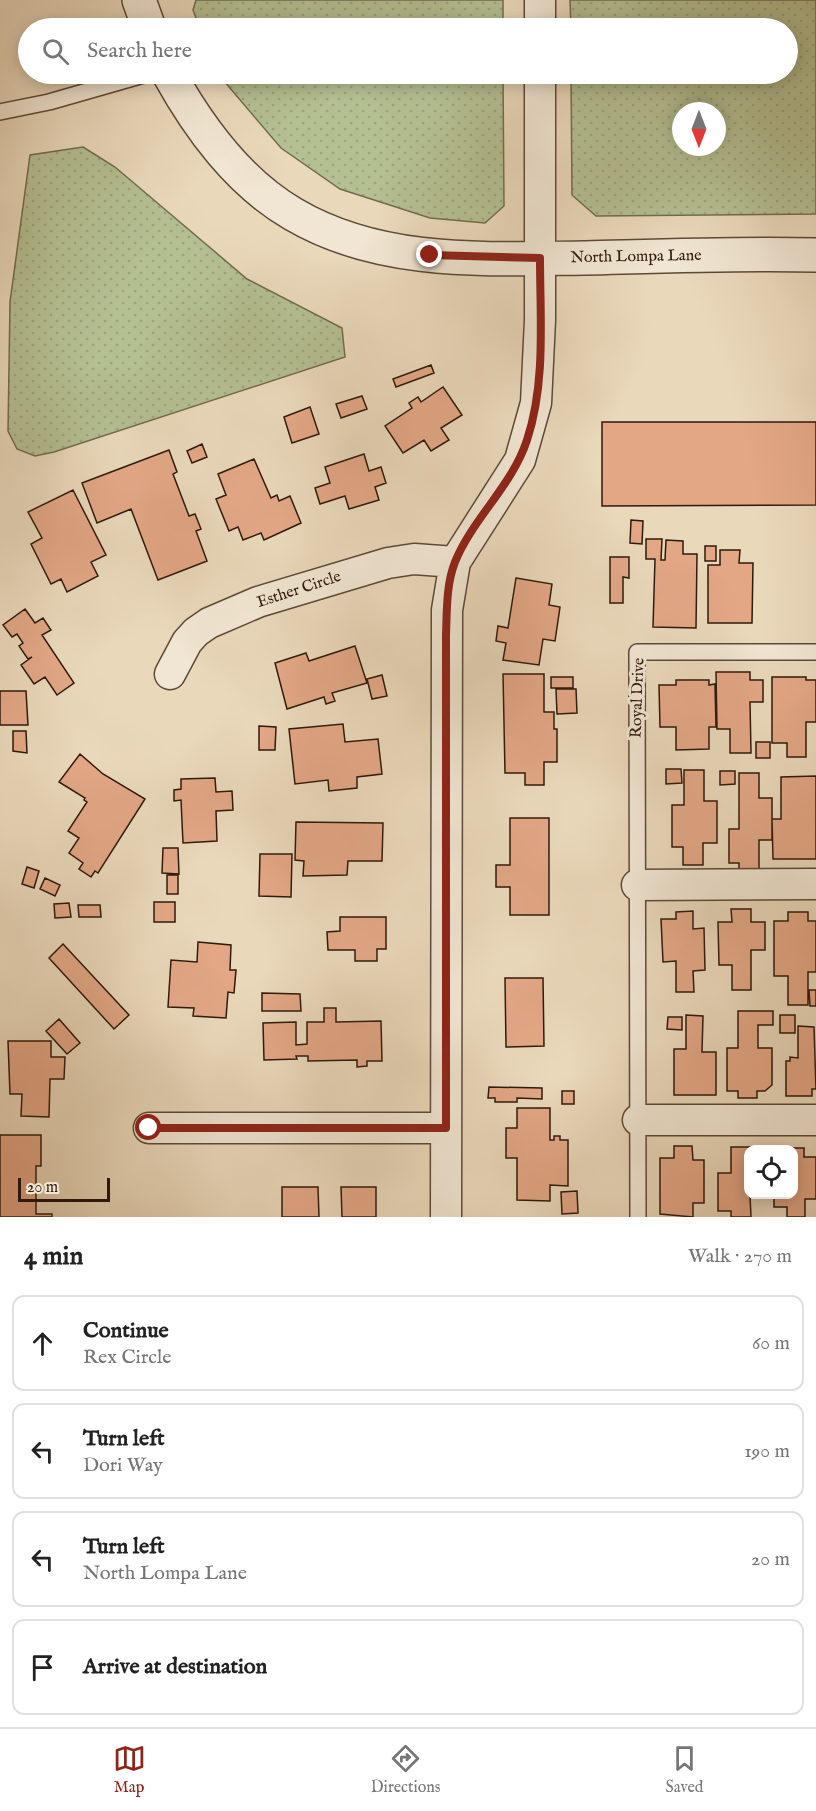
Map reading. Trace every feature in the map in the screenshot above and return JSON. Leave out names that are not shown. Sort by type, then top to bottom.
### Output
[{"type":"street","points":[[139,0],[145,18]]},
{"type":"street","points":[[540,0],[540,18]]},
{"type":"street","name":"North Lompa Lane","points":[[175,84],[198,122],[234,165],[278,204],[312,224],[355,242],[401,252],[448,257],[816,255]]},
{"type":"street","points":[[446,1217],[446,635],[449,592],[455,562],[471,533],[510,477],[527,441],[538,382],[540,84]]},
{"type":"street","name":"Esther Circle","points":[[170,674],[187,642],[196,632],[258,602],[388,563],[414,559],[455,562]]},
{"type":"street","points":[[637,885],[816,884]]},
{"type":"street","points":[[638,1120],[816,1120]]},
{"type":"street","points":[[149,1128],[446,1128]]},
{"type":"lane","points":[[0,112],[49,102],[112,84]]},
{"type":"lane","name":"Royal Drive","points":[[638,1217],[637,652],[816,652]]},
{"type":"green space","points":[[196,0],[503,0],[503,18],[196,18],[193,10]]},
{"type":"green space","points":[[570,0],[816,0],[816,214],[596,216],[572,195],[571,84],[798,84],[798,18],[571,18]]},
{"type":"green space","points":[[227,84],[503,84],[504,206],[485,223],[430,218],[340,189],[281,148]]},
{"type":"green space","points":[[83,147],[115,167],[247,279],[342,328],[345,357],[54,452],[35,456],[17,449],[8,431],[10,302],[30,155]]},
{"type":"building","points":[[431,365],[434,373],[396,387],[393,379]]},
{"type":"building","points":[[443,387],[462,415],[441,428],[449,440],[431,451],[424,440],[403,453],[385,426],[412,408],[409,403],[418,397],[421,402]]},
{"type":"building","points":[[362,396],[367,409],[341,418],[336,404]]},
{"type":"building","points":[[310,407],[319,434],[292,443],[284,417]]},
{"type":"building","points":[[602,422],[816,422],[816,505],[602,506]]},
{"type":"building","points":[[202,444],[207,457],[192,463],[187,451]]},
{"type":"building","points":[[169,450],[177,472],[173,474],[189,516],[195,514],[201,529],[196,531],[207,561],[158,580],[131,509],[97,523],[82,483]]},
{"type":"building","points":[[364,454],[369,471],[381,467],[386,483],[375,487],[379,500],[349,509],[345,496],[320,504],[315,488],[330,483],[325,467]]},
{"type":"building","points":[[254,459],[271,498],[277,495],[279,501],[290,496],[301,523],[264,540],[261,533],[243,540],[238,527],[229,531],[216,499],[226,495],[218,474]]},
{"type":"building","points":[[73,490],[106,555],[91,562],[98,576],[67,592],[61,579],[51,584],[31,544],[42,538],[28,512]]},
{"type":"building","points":[[631,520],[643,521],[642,544],[630,543]]},
{"type":"building","points":[[646,539],[662,539],[661,560],[665,560],[666,540],[683,541],[683,554],[697,554],[696,628],[653,627],[655,559],[646,559]]},
{"type":"building","points":[[705,546],[716,546],[716,561],[705,561]]},
{"type":"building","points":[[720,550],[740,550],[739,563],[753,563],[752,623],[708,623],[708,565],[720,565]]},
{"type":"building","points":[[610,557],[629,557],[629,578],[623,577],[623,603],[610,603]]},
{"type":"building","points":[[516,578],[552,584],[549,605],[560,607],[555,641],[543,639],[539,665],[503,660],[506,643],[496,641],[498,626],[508,628]]},
{"type":"building","points":[[25,609],[35,623],[43,618],[51,630],[42,635],[74,683],[57,695],[45,677],[34,684],[21,665],[32,657],[28,659],[19,646],[23,643],[17,634],[12,637],[3,625]]},
{"type":"building","points":[[355,646],[367,683],[332,693],[335,701],[326,704],[324,697],[287,709],[275,663],[306,653],[309,661]]},
{"type":"building","points":[[716,672],[750,672],[750,680],[763,680],[763,702],[750,702],[751,753],[730,753],[730,729],[717,729]]},
{"type":"building","points":[[503,674],[544,674],[544,712],[554,712],[554,729],[557,729],[557,762],[544,762],[544,785],[525,785],[525,773],[505,773]]},
{"type":"building","points":[[382,675],[387,696],[372,699],[367,679]]},
{"type":"building","points":[[551,677],[573,677],[573,688],[551,688]]},
{"type":"building","points":[[772,677],[806,677],[806,680],[816,680],[816,722],[806,722],[806,757],[787,757],[787,743],[772,743]]},
{"type":"building","points":[[676,680],[709,680],[709,685],[715,684],[716,727],[709,727],[709,749],[676,750],[676,727],[660,727],[659,685],[676,685]]},
{"type":"building","points":[[556,689],[576,689],[577,713],[557,714]]},
{"type":"building","points":[[0,691],[26,691],[28,725],[0,725]]},
{"type":"building","points":[[343,724],[345,742],[378,739],[382,774],[357,777],[357,788],[329,791],[328,780],[295,784],[289,729]]},
{"type":"building","points":[[259,726],[276,727],[275,750],[259,750]]},
{"type":"building","points":[[13,731],[26,731],[27,753],[13,751]]},
{"type":"building","points":[[756,742],[770,742],[770,758],[756,758]]},
{"type":"building","points":[[80,754],[103,774],[145,799],[98,873],[95,871],[91,877],[79,869],[83,863],[69,853],[79,838],[68,831],[87,802],[85,798],[59,782]]},
{"type":"building","points":[[666,769],[681,769],[682,783],[666,784]]},
{"type":"building","points":[[684,770],[704,770],[704,801],[717,801],[717,843],[703,843],[703,865],[683,865],[683,847],[672,847],[672,805],[684,805]]},
{"type":"building","points":[[720,771],[735,771],[735,784],[720,785]]},
{"type":"building","points":[[739,773],[759,773],[759,798],[772,798],[772,840],[759,840],[759,869],[739,869],[739,863],[729,863],[729,829],[739,829]]},
{"type":"building","points":[[816,776],[816,859],[773,859],[772,819],[781,819],[781,777]]},
{"type":"building","points":[[215,778],[216,792],[232,791],[233,810],[216,811],[217,841],[183,843],[181,800],[174,801],[174,790],[181,789],[181,779]]},
{"type":"building","points":[[510,818],[549,818],[549,915],[510,915],[510,887],[496,887],[496,865],[510,865]]},
{"type":"building","points":[[296,822],[383,823],[382,861],[348,861],[347,875],[303,876],[304,861],[295,860]]},
{"type":"building","points":[[163,848],[178,848],[179,874],[162,873]]},
{"type":"building","points":[[260,854],[292,854],[291,897],[259,896]]},
{"type":"building","points":[[27,867],[39,871],[34,888],[22,884]]},
{"type":"building","points":[[167,875],[178,875],[178,894],[167,894]]},
{"type":"building","points":[[45,878],[60,885],[55,896],[40,889]]},
{"type":"building","points":[[154,902],[175,902],[175,922],[154,922]]},
{"type":"building","points":[[69,903],[71,917],[55,918],[54,904]]},
{"type":"building","points":[[78,905],[100,905],[101,917],[79,917]]},
{"type":"building","points":[[731,909],[751,909],[751,922],[765,922],[765,950],[751,950],[751,990],[732,990],[732,965],[719,965],[718,922],[732,922]]},
{"type":"building","points":[[693,911],[693,929],[704,928],[705,970],[693,971],[694,992],[676,992],[676,961],[663,962],[661,919],[676,919],[676,912]]},
{"type":"building","points":[[788,912],[808,912],[808,921],[816,921],[816,972],[808,972],[808,1005],[788,1005],[788,976],[774,976],[774,921],[788,921]]},
{"type":"building","points":[[340,917],[386,917],[386,949],[377,949],[377,961],[355,961],[355,950],[328,950],[327,932],[340,931]]},
{"type":"building","points":[[198,942],[231,945],[230,970],[236,970],[234,993],[228,992],[226,1018],[193,1016],[194,1008],[168,1007],[171,960],[197,962]]},
{"type":"building","points":[[63,944],[129,1015],[114,1029],[49,958]]},
{"type":"building","points":[[505,978],[543,978],[544,1046],[506,1047]]},
{"type":"building","points":[[809,990],[816,990],[816,1006],[810,1006]]},
{"type":"building","points":[[262,993],[300,994],[301,1011],[262,1011]]},
{"type":"building","points":[[324,1008],[336,1008],[336,1022],[381,1021],[382,1061],[367,1061],[367,1066],[357,1067],[357,1060],[308,1061],[308,1056],[296,1056],[297,1059],[264,1060],[263,1023],[296,1022],[296,1045],[307,1044],[307,1022],[324,1022]]},
{"type":"building","points":[[738,1011],[773,1011],[773,1025],[758,1025],[758,1048],[772,1048],[772,1085],[765,1091],[757,1091],[757,1098],[738,1098],[738,1091],[727,1091],[727,1048],[738,1048]]},
{"type":"building","points":[[686,1015],[703,1016],[702,1052],[716,1052],[716,1095],[674,1095],[674,1049],[686,1049]]},
{"type":"building","points":[[780,1015],[795,1015],[795,1033],[780,1033]]},
{"type":"building","points":[[668,1017],[682,1017],[682,1030],[667,1029]]},
{"type":"building","points":[[59,1019],[80,1043],[67,1054],[46,1031]]},
{"type":"building","points":[[798,1026],[814,1027],[816,1089],[812,1089],[812,1096],[786,1096],[786,1061],[790,1061],[790,1057],[798,1058]]},
{"type":"building","points":[[8,1041],[51,1041],[51,1057],[65,1057],[64,1079],[50,1079],[49,1117],[21,1116],[22,1094],[10,1094]]},
{"type":"building","points":[[489,1087],[542,1088],[542,1099],[517,1098],[517,1102],[495,1102],[495,1098],[488,1098]]},
{"type":"building","points":[[562,1091],[574,1091],[574,1104],[562,1104]]},
{"type":"building","points":[[517,1108],[550,1108],[550,1140],[554,1140],[554,1136],[560,1136],[560,1140],[568,1140],[568,1186],[550,1185],[550,1201],[517,1200],[517,1158],[506,1158],[506,1128],[517,1128]]},
{"type":"building","points":[[0,1135],[41,1135],[41,1166],[36,1166],[36,1214],[52,1214],[52,1217],[0,1217]]},
{"type":"building","points":[[674,1146],[692,1146],[693,1160],[704,1160],[704,1203],[693,1203],[693,1217],[660,1214],[660,1158],[674,1158]]},
{"type":"building","points":[[731,1147],[744,1147],[744,1199],[750,1199],[751,1217],[731,1217],[731,1211],[718,1211],[718,1173],[731,1173]]},
{"type":"building","points":[[798,1148],[804,1148],[804,1157],[816,1157],[816,1199],[805,1199],[805,1217],[787,1217],[787,1207],[774,1207],[774,1199],[798,1199]]},
{"type":"building","points":[[282,1187],[318,1187],[319,1217],[282,1217]]},
{"type":"building","points":[[341,1187],[376,1187],[376,1217],[342,1217]]},
{"type":"building","points":[[577,1191],[578,1213],[562,1214],[561,1192]]},
{"type":"route","points":[[149,1128],[446,1128],[447,610],[455,562],[471,533],[520,460],[532,423],[538,382],[540,258],[430,255]]}]
